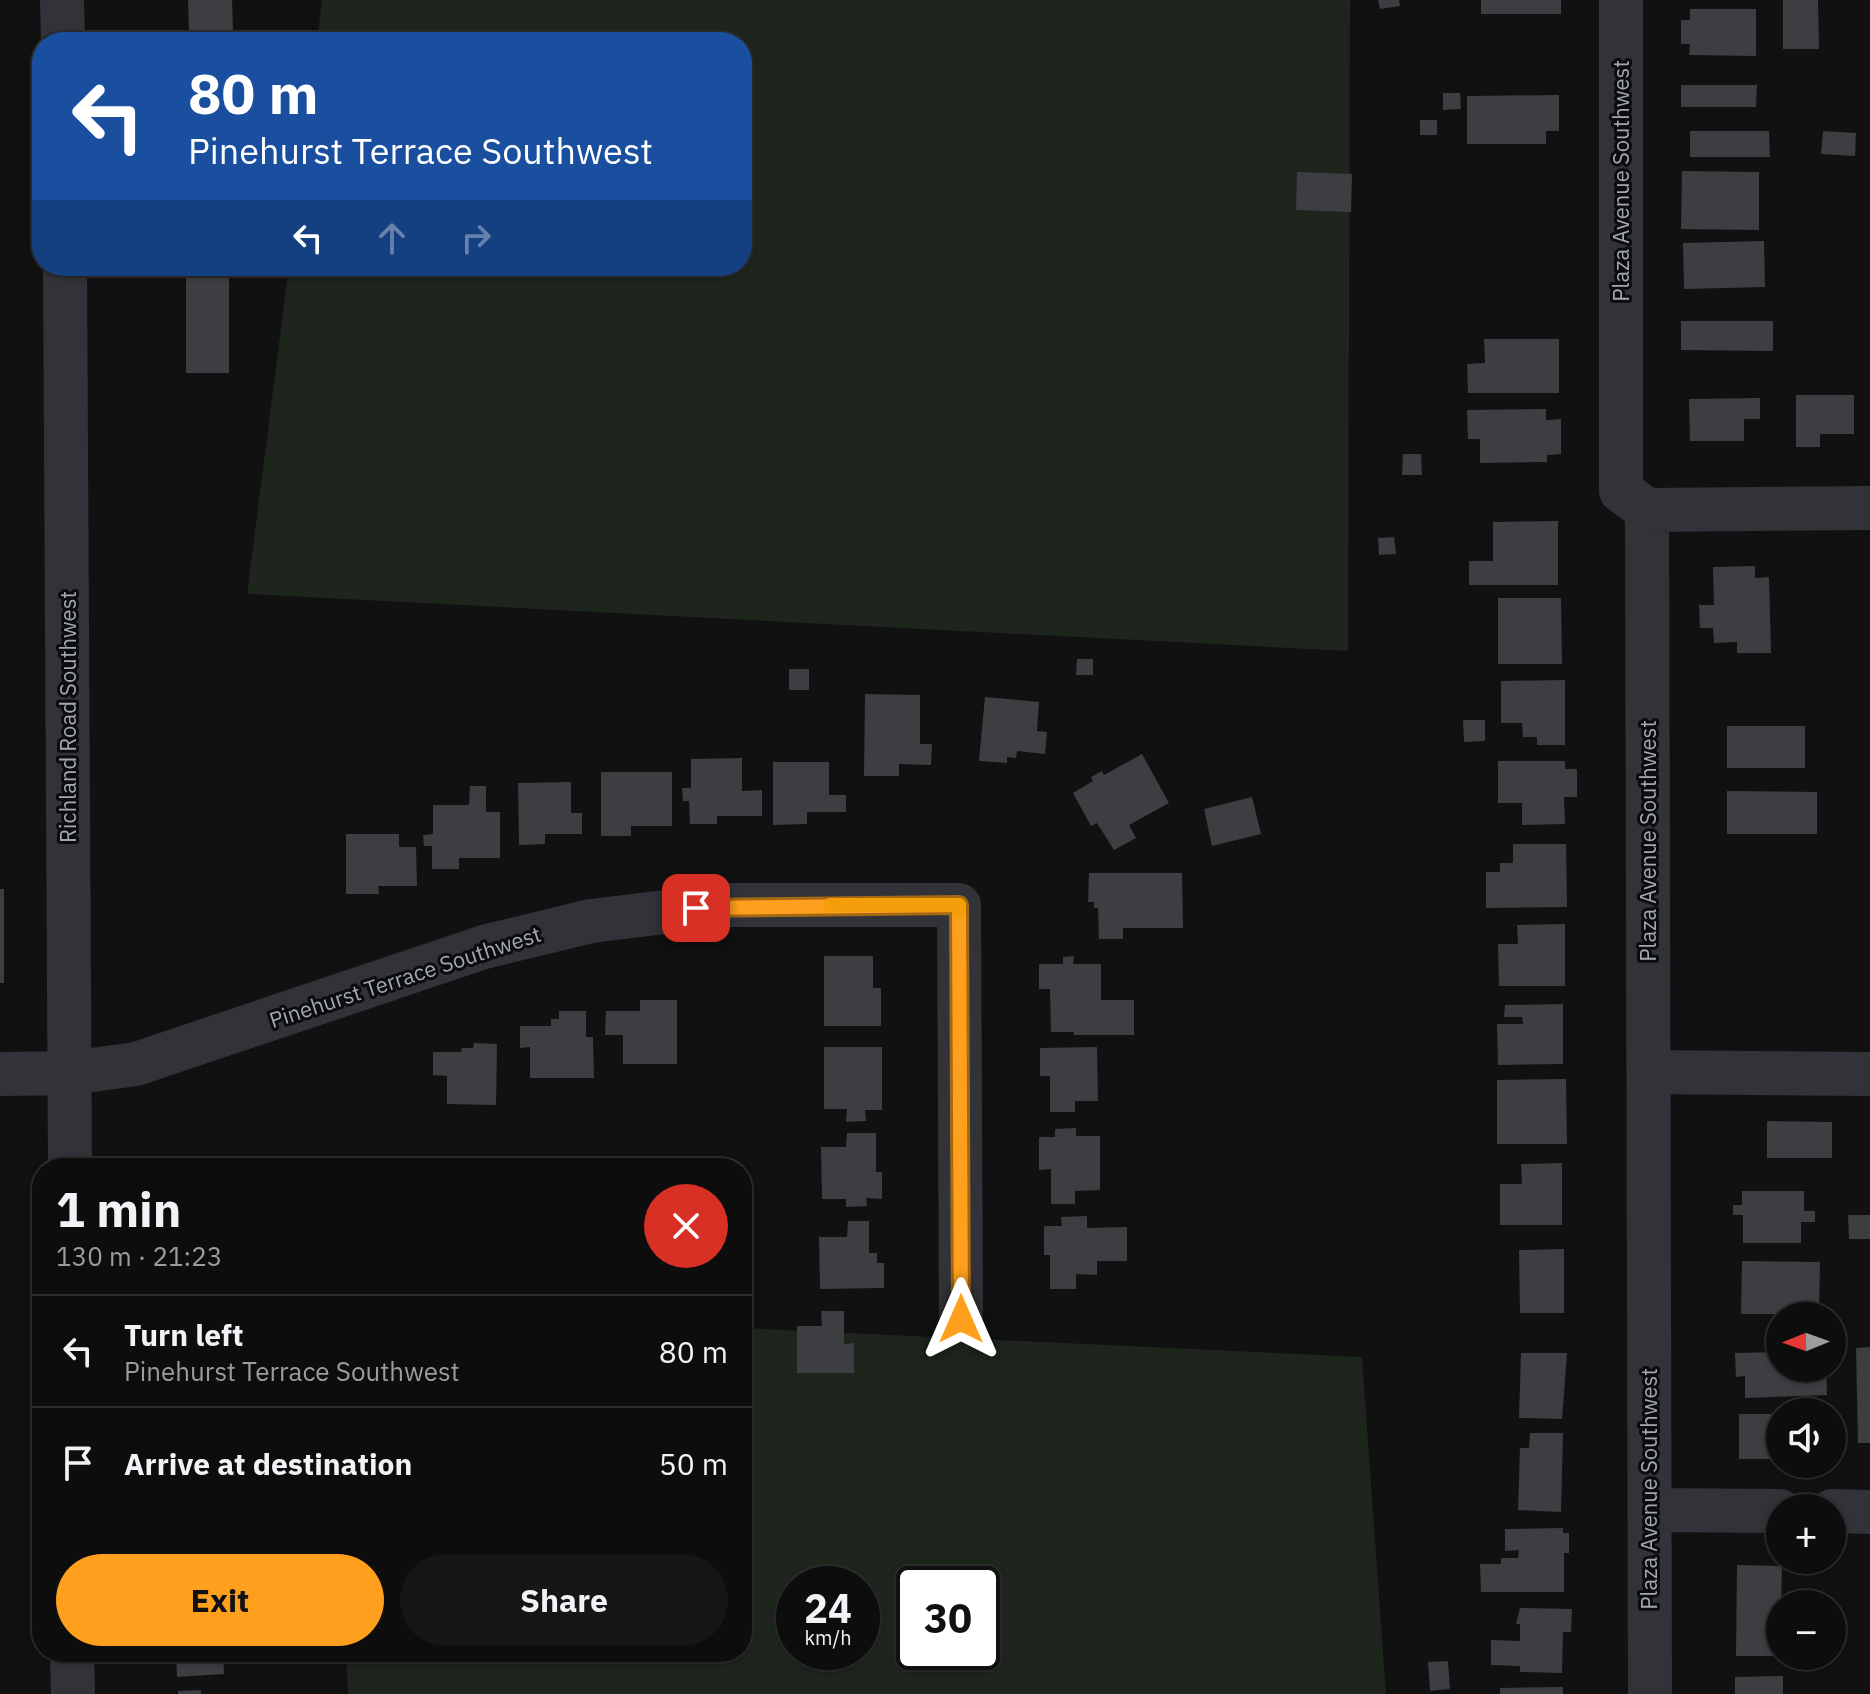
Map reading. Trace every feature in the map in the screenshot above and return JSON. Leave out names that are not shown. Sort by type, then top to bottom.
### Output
[{"type":"street","points":[[62,0],[63,32]]},
{"type":"street","name":"Plaza Avenue Southwest","points":[[1621,0],[1621,491],[1647,510],[1650,1694]]},
{"type":"street","name":"Richland Road Southwest","points":[[65,276],[70,1158]]},
{"type":"street","points":[[1647,510],[1870,508]]},
{"type":"street","name":"Pinehurst Terrace Southwest","points":[[0,1074],[70,1073],[136,1064],[484,947],[591,921],[723,905],[959,905],[961,1319]]},
{"type":"street","points":[[1649,1072],[1870,1074]]},
{"type":"street","points":[[1650,1510],[1766,1511]]},
{"type":"street","points":[[1846,1511],[1870,1512]]},
{"type":"street","points":[[72,1662],[73,1694]]},
{"type":"shaded area","points":[[322,0],[1350,0],[1348,651],[247,594],[288,276],[752,276],[752,32],[318,32]]},
{"type":"shaded area","points":[[752,1328],[1362,1357],[1386,1694],[348,1694],[346,1662],[752,1662]]},
{"type":"building","points":[[188,0],[232,0],[233,30],[189,31]]},
{"type":"building","points":[[1378,0],[1399,0],[1400,6],[1380,9]]},
{"type":"building","points":[[1481,0],[1561,0],[1561,14],[1481,14]]},
{"type":"building","points":[[1783,0],[1818,0],[1819,49],[1783,49]]},
{"type":"building","points":[[1690,9],[1756,9],[1756,56],[1689,55],[1690,44],[1681,44],[1681,20],[1690,20]]},
{"type":"building","points":[[1681,85],[1757,85],[1756,107],[1681,107]]},
{"type":"building","points":[[1443,93],[1460,93],[1461,109],[1443,110]]},
{"type":"building","points":[[1559,95],[1559,131],[1546,131],[1546,144],[1467,144],[1467,96]]},
{"type":"building","points":[[1420,120],[1437,120],[1437,135],[1420,135]]},
{"type":"building","points":[[1690,131],[1769,131],[1770,157],[1690,157]]},
{"type":"building","points":[[1823,131],[1856,133],[1855,156],[1821,154]]},
{"type":"building","points":[[1682,171],[1759,172],[1759,230],[1681,229]]},
{"type":"building","points":[[1297,172],[1352,174],[1351,212],[1296,210]]},
{"type":"building","points":[[1764,241],[1765,287],[1684,289],[1683,243]]},
{"type":"building","points":[[186,276],[229,276],[229,373],[186,373]]},
{"type":"building","points":[[1681,321],[1773,321],[1773,351],[1681,350]]},
{"type":"building","points":[[1484,339],[1559,339],[1559,393],[1468,393],[1467,364],[1485,363]]},
{"type":"building","points":[[1796,395],[1854,395],[1854,434],[1820,434],[1820,447],[1796,447]]},
{"type":"building","points":[[1760,398],[1760,419],[1744,419],[1744,441],[1690,441],[1689,399]]},
{"type":"building","points":[[1546,409],[1546,420],[1561,419],[1561,454],[1547,455],[1547,462],[1480,463],[1480,439],[1468,439],[1467,410]]},
{"type":"building","points":[[1403,454],[1421,454],[1422,475],[1402,475]]},
{"type":"building","points":[[1558,521],[1558,585],[1469,585],[1469,561],[1493,561],[1493,522]]},
{"type":"building","points":[[1394,537],[1396,554],[1379,555],[1378,538]]},
{"type":"building","points":[[1755,566],[1755,578],[1769,577],[1771,653],[1737,653],[1737,642],[1714,643],[1713,628],[1700,628],[1699,605],[1714,605],[1713,567]]},
{"type":"building","points":[[1498,598],[1561,598],[1562,664],[1498,664]]},
{"type":"building","points":[[1077,659],[1093,659],[1093,675],[1076,675]]},
{"type":"building","points":[[789,669],[809,669],[809,690],[789,690]]},
{"type":"building","points":[[1565,680],[1565,745],[1537,745],[1537,737],[1523,737],[1522,723],[1501,723],[1501,681]]},
{"type":"building","points":[[865,694],[920,695],[920,744],[932,744],[931,765],[899,764],[899,776],[864,776]]},
{"type":"building","points":[[985,697],[1039,702],[1037,731],[1047,732],[1045,754],[1017,751],[1016,758],[1007,757],[1007,763],[979,761]]},
{"type":"building","points":[[1463,720],[1485,720],[1485,741],[1464,742]]},
{"type":"building","points":[[1727,726],[1805,726],[1805,768],[1727,768]]},
{"type":"building","points":[[1142,754],[1169,803],[1129,825],[1136,838],[1114,850],[1097,823],[1091,826],[1073,793],[1093,781],[1091,777],[1102,771],[1104,775]]},
{"type":"building","points":[[742,758],[742,791],[762,790],[762,816],[717,816],[717,824],[690,824],[689,801],[683,801],[682,788],[691,788],[691,759]]},
{"type":"building","points":[[1498,761],[1565,761],[1565,769],[1577,769],[1577,797],[1564,797],[1565,824],[1522,825],[1522,803],[1498,803]]},
{"type":"building","points":[[773,762],[829,762],[829,795],[846,795],[846,812],[807,812],[807,824],[773,825]]},
{"type":"building","points":[[601,772],[672,772],[672,826],[631,826],[631,836],[601,836]]},
{"type":"building","points":[[571,782],[571,813],[582,813],[582,834],[545,834],[545,844],[519,845],[518,783]]},
{"type":"building","points":[[470,786],[486,786],[486,812],[500,812],[500,858],[459,858],[459,869],[432,869],[432,846],[424,846],[423,835],[433,834],[433,805],[469,805]]},
{"type":"building","points":[[1727,791],[1817,792],[1817,834],[1727,834]]},
{"type":"building","points":[[1252,797],[1261,834],[1212,846],[1204,809]]},
{"type":"building","points":[[346,834],[399,834],[399,847],[416,847],[417,886],[378,886],[379,894],[346,894]]},
{"type":"building","points":[[1513,844],[1566,844],[1567,907],[1486,908],[1486,872],[1500,872],[1500,863],[1513,863]]},
{"type":"building","points":[[1089,873],[1182,873],[1183,928],[1123,928],[1123,939],[1099,939],[1098,908],[1094,908],[1094,902],[1088,902]]},
{"type":"building","points":[[0,889],[4,889],[4,983],[0,983]]},
{"type":"building","points":[[1565,924],[1565,986],[1499,986],[1498,944],[1518,944],[1517,925]]},
{"type":"building","points":[[824,956],[873,956],[873,988],[881,988],[881,1026],[824,1026]]},
{"type":"building","points":[[1074,956],[1073,964],[1101,964],[1101,1000],[1134,1000],[1134,1035],[1051,1032],[1050,989],[1039,989],[1039,964],[1063,964],[1063,957]]},
{"type":"building","points":[[640,1000],[677,1000],[677,1064],[623,1064],[623,1035],[605,1035],[606,1011],[640,1011]]},
{"type":"building","points":[[1563,1004],[1563,1064],[1498,1065],[1497,1024],[1523,1024],[1522,1017],[1504,1017],[1505,1005]]},
{"type":"building","points":[[559,1011],[586,1011],[586,1037],[593,1037],[594,1078],[530,1078],[530,1047],[520,1048],[520,1026],[551,1026],[551,1019],[559,1019]]},
{"type":"building","points":[[474,1043],[497,1044],[496,1105],[447,1104],[447,1076],[433,1075],[433,1052],[461,1052],[462,1048],[473,1048]]},
{"type":"building","points":[[824,1047],[882,1047],[882,1110],[865,1110],[866,1121],[846,1122],[847,1109],[824,1109]]},
{"type":"building","points":[[1097,1047],[1098,1101],[1075,1101],[1075,1112],[1050,1112],[1050,1076],[1040,1076],[1040,1048]]},
{"type":"building","points":[[1566,1079],[1567,1144],[1497,1144],[1497,1080]]},
{"type":"building","points":[[1767,1121],[1832,1122],[1832,1158],[1767,1158]]},
{"type":"building","points":[[1076,1128],[1076,1136],[1100,1136],[1100,1190],[1075,1191],[1075,1204],[1051,1204],[1051,1169],[1039,1170],[1039,1137],[1055,1137],[1055,1129]]},
{"type":"building","points":[[847,1133],[876,1133],[876,1172],[882,1172],[882,1199],[866,1198],[867,1206],[846,1207],[846,1199],[822,1199],[821,1147],[846,1147]]},
{"type":"building","points":[[1562,1163],[1562,1225],[1500,1225],[1500,1184],[1522,1184],[1521,1164]]},
{"type":"building","points":[[1742,1191],[1804,1191],[1804,1211],[1815,1211],[1815,1222],[1801,1222],[1801,1243],[1743,1243],[1743,1215],[1733,1215],[1733,1205],[1742,1205]]},
{"type":"building","points":[[1848,1215],[1870,1215],[1870,1239],[1849,1239]]},
{"type":"building","points":[[1087,1216],[1087,1228],[1127,1227],[1127,1261],[1097,1261],[1097,1275],[1076,1274],[1076,1289],[1050,1289],[1050,1255],[1044,1255],[1044,1226],[1062,1226],[1061,1217]]},
{"type":"building","points":[[848,1221],[869,1221],[869,1253],[877,1253],[877,1263],[884,1263],[884,1288],[820,1289],[819,1237],[847,1237]]},
{"type":"building","points":[[1564,1249],[1564,1313],[1520,1313],[1519,1250]]},
{"type":"building","points":[[1742,1261],[1820,1262],[1819,1302],[1766,1302],[1766,1314],[1741,1314]]},
{"type":"building","points":[[821,1311],[844,1311],[844,1344],[854,1343],[854,1373],[797,1373],[797,1326],[822,1326]]},
{"type":"building","points":[[1870,1347],[1870,1443],[1858,1443],[1856,1348]]},
{"type":"building","points":[[1766,1352],[1766,1382],[1827,1382],[1827,1395],[1745,1398],[1745,1376],[1736,1377],[1735,1353]]},
{"type":"building","points":[[1521,1353],[1567,1353],[1562,1419],[1519,1418]]},
{"type":"building","points":[[1739,1414],[1766,1414],[1766,1459],[1739,1459]]},
{"type":"building","points":[[1530,1433],[1563,1433],[1561,1512],[1518,1510],[1520,1448],[1529,1448]]},
{"type":"building","points":[[1563,1528],[1563,1533],[1569,1533],[1569,1553],[1564,1553],[1564,1592],[1481,1592],[1480,1564],[1501,1564],[1501,1558],[1518,1558],[1519,1550],[1505,1551],[1505,1529]]},
{"type":"building","points":[[1737,1565],[1766,1566],[1766,1574],[1782,1574],[1781,1590],[1766,1590],[1766,1656],[1736,1656]]},
{"type":"building","points":[[1520,1608],[1572,1609],[1571,1632],[1563,1632],[1562,1673],[1520,1672],[1520,1666],[1491,1665],[1491,1640],[1520,1641],[1520,1624],[1516,1624]]},
{"type":"building","points":[[1448,1661],[1450,1689],[1430,1691],[1428,1662]]},
{"type":"building","points":[[176,1662],[223,1662],[224,1674],[177,1677]]},
{"type":"building","points":[[1783,1676],[1783,1694],[1735,1694],[1735,1677]]},
{"type":"building","points":[[1563,1687],[1563,1694],[1500,1694],[1500,1688]]},
{"type":"building","points":[[201,1690],[201,1694],[178,1694],[178,1691]]},
{"type":"slow traffic","points":[[830,905],[959,905],[959,912]]},
{"type":"route","points":[[696,908],[723,905],[959,905],[961,1319]]}]
